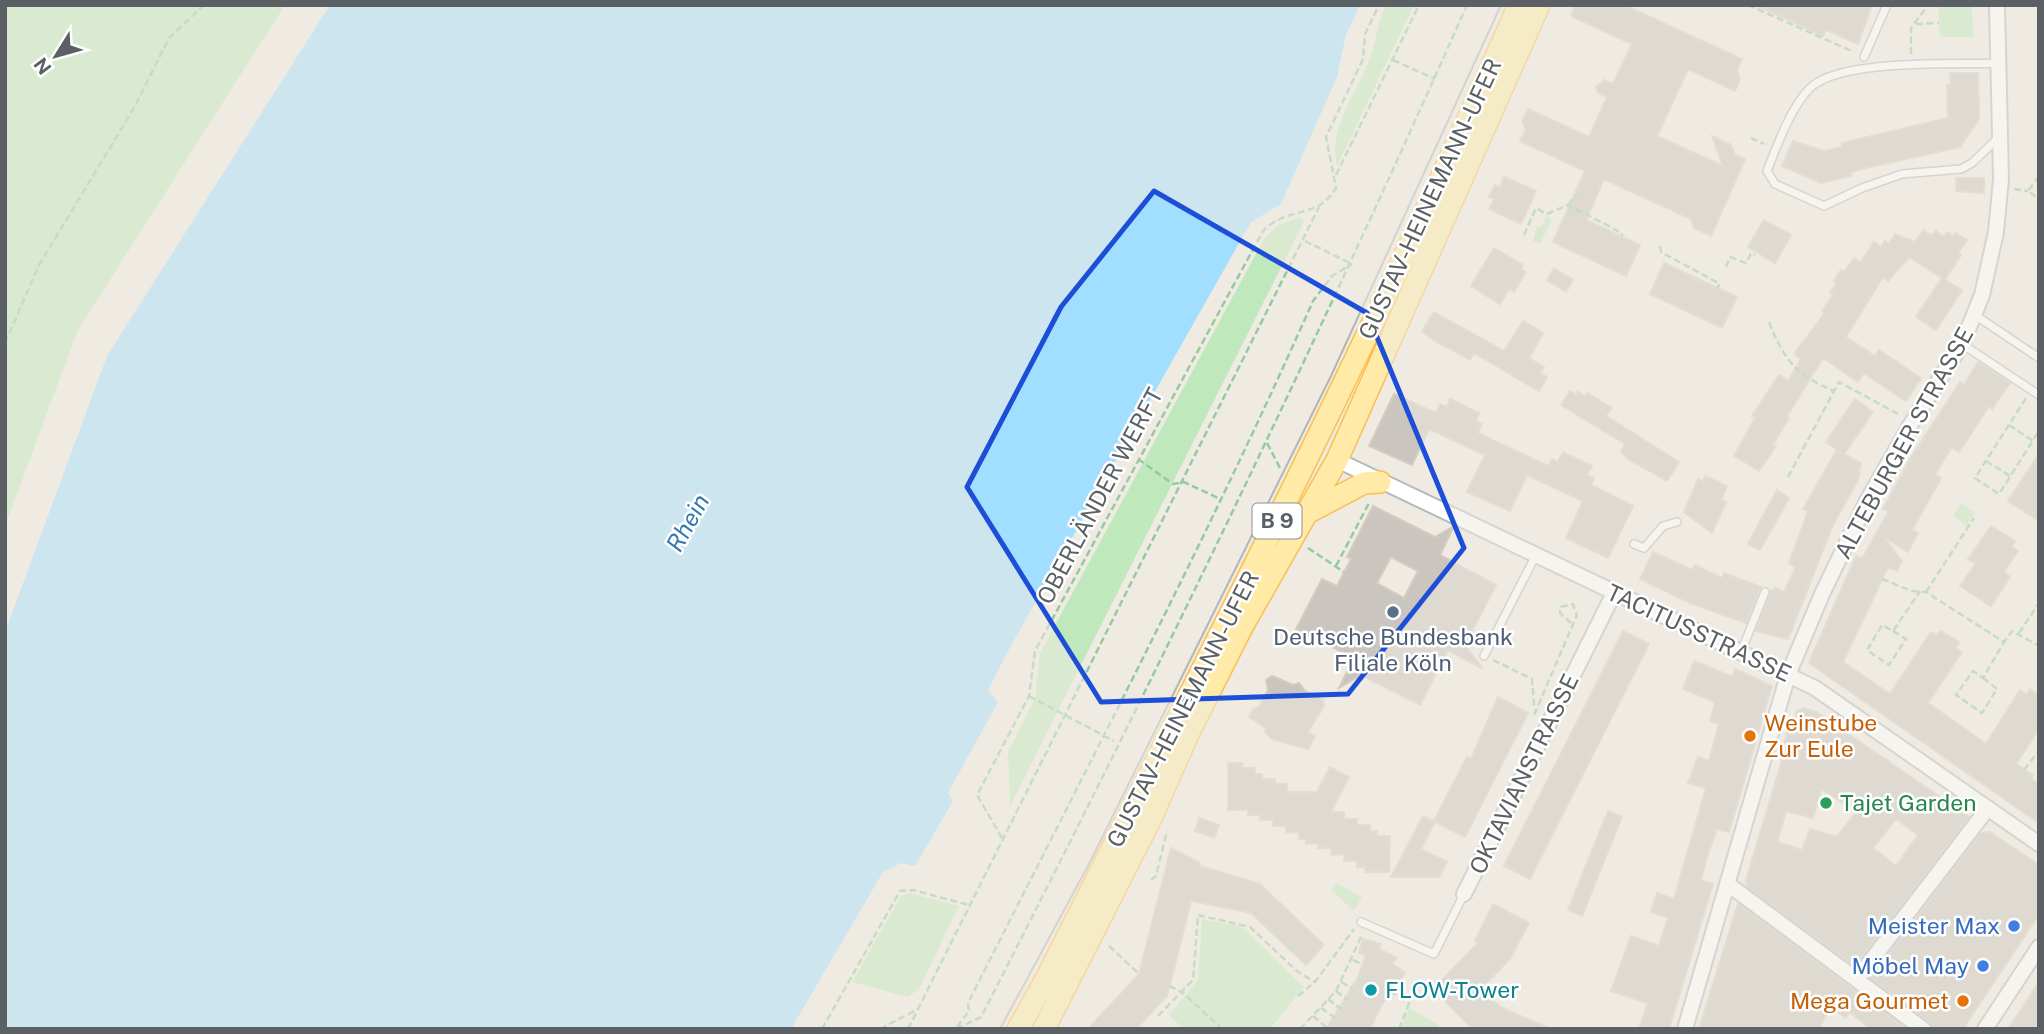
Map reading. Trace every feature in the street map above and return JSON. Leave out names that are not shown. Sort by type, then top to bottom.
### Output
[{"type":"main road","name":"GUSTAV-HEINEMANN-UFER","points":[[1018,1029],[1044,983],[1313,449],[1461,137],[1519,5]]},
{"type":"main road","name":"GUSTAV-HEINEMANN-UFER","points":[[1044,1029],[1151,818],[1218,674],[1337,460],[1539,5]]},
{"type":"main road","points":[[1309,512],[1364,483],[1380,482]]},
{"type":"street","name":"ALTEBURGER STRASSE","points":[[1685,1029],[1788,676],[1828,582],[1867,501],[1912,422],[1962,344],[1982,295],[1996,232],[2001,179],[1997,5]]},
{"type":"street","name":"TACITUSSTRASSE","points":[[1337,460],[1535,557],[1815,688],[2039,844]]},
{"type":"street","name":"OKTAVIANSTRASSE","points":[[1464,894],[1614,593]]},
{"type":"street","points":[[1857,979],[1988,808]]},
{"type":"street","points":[[1729,885],[1923,1029]]},
{"type":"street","points":[[1985,1029],[2039,947]]},
{"type":"lane","points":[[1864,57],[1887,5]]},
{"type":"lane","points":[[2000,62],[1851,69],[1826,77],[1809,89],[1799,104],[1767,171],[1775,184],[1824,206],[1862,188],[1902,174],[1961,169],[1972,163],[2001,134]]},
{"type":"lane","points":[[1974,315],[2039,358]]},
{"type":"lane","points":[[1962,344],[2039,395]]},
{"type":"lane","points":[[1313,449],[1337,460]]},
{"type":"lane","points":[[1634,544],[1644,548],[1663,526],[1677,522]]},
{"type":"lane","points":[[1484,656],[1535,557]]},
{"type":"lane","points":[[1741,652],[1765,592]]},
{"type":"lane","name":"OKTAVIANSTRASSE","points":[[1361,922],[1434,954],[1464,894]]},
{"type":"path","points":[[5,343],[39,265],[134,108],[169,38],[204,5]]},
{"type":"path","points":[[908,1029],[1305,242],[1320,207],[1328,201],[1336,188],[1336,175],[1326,137],[1363,59],[1365,34],[1379,5]]},
{"type":"path","points":[[1336,175],[1419,5]]},
{"type":"path","points":[[956,1028],[981,1017],[1117,752],[1352,264],[1467,5]]},
{"type":"path","points":[[1748,5],[1854,52]]},
{"type":"path","points":[[1911,61],[1911,28],[1928,5]]},
{"type":"path","points":[[1916,24],[1939,23]]},
{"type":"path","points":[[1393,60],[1434,79]]},
{"type":"path","points":[[2039,176],[2028,191],[2039,199]]},
{"type":"path","points":[[1524,235],[1536,208],[1547,214],[1568,205],[1576,195]]},
{"type":"path","points":[[1568,205],[1592,220],[1622,233],[1622,236]]},
{"type":"path","name":"OBERLÄNDER WERFT","points":[[1002,838],[978,795],[1029,695],[1035,651],[1263,231],[1276,217],[1320,207]]},
{"type":"path","points":[[1305,242],[1352,264]]},
{"type":"path","points":[[1660,246],[1661,253],[1720,284],[1717,288]]},
{"type":"path","points":[[1726,267],[1730,257],[1746,263],[1751,253],[1755,255]]},
{"type":"path","points":[[956,1028],[969,1011],[968,1003],[1106,737],[1313,302],[1332,276],[1352,264]]},
{"type":"path","points":[[1684,273],[1687,268]]},
{"type":"path","points":[[1769,322],[1784,358],[1813,382],[1834,391]]},
{"type":"path","points":[[1788,477],[1839,382],[1912,422]]},
{"type":"path","points":[[2031,390],[1975,478],[1999,494],[2039,431]]},
{"type":"path","points":[[2009,425],[2033,441]]},
{"type":"path","points":[[1138,460],[1173,484],[1184,482],[1220,499]]},
{"type":"path","points":[[1986,461],[2010,476]]},
{"type":"path","points":[[1336,566],[1380,482]]},
{"type":"path","points":[[1926,592],[1974,518]]},
{"type":"path","points":[[1293,539],[1345,572]]},
{"type":"path","points":[[1882,579],[1926,592],[2004,642]]},
{"type":"path","points":[[1893,631],[1920,591]]},
{"type":"path","points":[[1534,710],[1573,625],[1577,609],[1573,604],[1566,603],[1560,607],[1560,613],[1573,625]]},
{"type":"path","points":[[2019,633],[2039,603]]},
{"type":"path","points":[[1882,625],[1893,631],[1906,639],[1889,665],[1867,650],[1882,625]]},
{"type":"path","points":[[1983,678],[2012,631],[2039,646]]},
{"type":"path","points":[[1484,656],[1532,679],[1534,715]]},
{"type":"path","points":[[1973,671],[1983,678],[1997,688],[1982,713],[1956,695],[1973,671]]},
{"type":"path","points":[[1029,695],[1114,741]]},
{"type":"path","points":[[2024,770],[2039,752]]},
{"type":"path","points":[[1152,880],[1156,876],[1168,827]]},
{"type":"path","points":[[821,1029],[900,891],[913,890],[969,905]]},
{"type":"path","points":[[1158,1016],[1193,980],[1198,915],[1250,927],[1298,972],[1315,982]]},
{"type":"path","points":[[1298,996],[1315,982],[1361,922]]},
{"type":"path","points":[[1300,1029],[1336,991],[1353,960],[1360,937]]},
{"type":"path","points":[[1110,946],[1139,974]]},
{"type":"path","points":[[1353,960],[1362,964]]},
{"type":"path","points":[[1341,982],[1352,988]]},
{"type":"path","points":[[1169,986],[1182,992],[1222,1029]]},
{"type":"path","points":[[1336,991],[1347,999]]},
{"type":"path","points":[[1390,992],[1409,1003]]},
{"type":"path","points":[[1399,1029],[1412,996]]},
{"type":"path","points":[[1328,999],[1341,1009]]},
{"type":"path","points":[[1321,1008],[1335,1018]]},
{"type":"path","points":[[880,1029],[918,1009]]},
{"type":"path","points":[[1313,1016],[1327,1028]]},
{"type":"path","points":[[1307,1024],[1311,1029]]},
{"type":"highlighted area","points":[[1154,191],[1367,313],[1464,548],[1348,694],[1101,702],[967,487],[1061,307]]},
{"type":"green space","points":[[5,5],[285,5],[78,330],[5,526]]},
{"type":"green space","points":[[1386,5],[1414,5],[1337,166],[1335,152],[1339,125],[1363,76]]},
{"type":"green space","points":[[1938,5],[1972,5],[1973,37],[1940,37]]},
{"type":"green space","points":[[1546,216],[1552,219],[1540,244],[1533,241],[1537,226],[1541,227]]},
{"type":"green space","points":[[1301,217],[1304,222],[1010,806],[1008,752],[1035,699],[1040,653],[1264,239],[1278,225]]},
{"type":"green space","points":[[1961,503],[1975,513],[1967,526],[1953,516]]},
{"type":"green space","points":[[1336,883],[1362,897],[1354,911],[1331,890]]},
{"type":"green space","points":[[910,893],[959,906],[919,989],[908,997],[852,982],[901,896]]},
{"type":"green space","points":[[1202,919],[1242,927],[1304,987],[1270,1029],[1184,1029],[1169,1015],[1198,980]]},
{"type":"green space","points":[[1409,1008],[1439,1025],[1438,1029],[1401,1029]]},
{"type":"water","name":"Rhein","points":[[330,5],[1360,5],[1346,35],[1337,77],[1281,204],[1251,222],[1008,651],[988,690],[998,702],[948,793],[953,801],[915,866],[901,863],[883,872],[791,1029],[5,1029],[5,632],[107,356]]},
{"type":"building","points":[[1575,5],[1624,5],[1742,59],[1737,70],[1740,79],[1735,91],[1688,69],[1657,136],[1723,166],[1712,136],[1731,145],[1735,155],[1745,159],[1711,236],[1694,228],[1691,219],[1604,179],[1586,220],[1640,245],[1626,276],[1553,242],[1585,171],[1520,141],[1526,130],[1522,121],[1528,109],[1589,137],[1607,97],[1598,93],[1596,87],[1604,80],[1613,84],[1632,44],[1571,16]]},
{"type":"building","points":[[1756,5],[1872,5],[1858,44],[1826,30],[1823,36]]},
{"type":"building","points":[[1950,73],[1978,73],[1979,119],[1960,147],[1861,169],[1850,173],[1851,176],[1821,183],[1782,166],[1793,141],[1824,151],[1842,147],[1842,143],[1948,118],[1947,85],[1951,85]]},
{"type":"building","points":[[1504,177],[1536,191],[1521,224],[1489,209],[1494,199],[1489,197],[1495,185],[1500,187]]},
{"type":"building","points":[[1956,178],[1984,178],[1984,193],[1956,191]]},
{"type":"building","points":[[1764,220],[1791,235],[1775,263],[1748,247]]},
{"type":"building","points":[[1924,230],[1931,236],[1936,231],[1944,237],[1947,232],[1967,240],[1945,280],[1962,290],[1936,330],[1916,317],[1942,278],[1909,257],[1888,281],[1883,277],[1846,337],[1875,356],[1879,350],[1921,378],[1906,401],[1864,373],[1858,382],[1823,358],[1787,416],[1789,418],[1773,444],[1776,446],[1759,471],[1734,456],[1755,418],[1752,416],[1779,375],[1788,381],[1801,359],[1794,354],[1825,313],[1822,311],[1833,295],[1830,293],[1841,270],[1844,272],[1854,258],[1861,262],[1874,242],[1881,247],[1885,241],[1889,244],[1895,234],[1915,242]]},
{"type":"building","points":[[1494,248],[1523,265],[1521,269],[1526,272],[1514,292],[1509,289],[1500,304],[1471,286]]},
{"type":"building","points":[[1664,263],[1737,297],[1722,328],[1650,294]]},
{"type":"building","points":[[1554,268],[1573,280],[1566,292],[1547,280]]},
{"type":"building","points":[[1434,312],[1504,351],[1523,321],[1543,333],[1529,358],[1544,367],[1540,373],[1547,377],[1539,391],[1474,353],[1470,360],[1430,338],[1422,331]]},
{"type":"building","points":[[1978,362],[2010,383],[1992,409],[1989,406],[1959,452],[1952,447],[1935,474],[1941,478],[1912,530],[1918,533],[1908,552],[1883,536],[1902,561],[1897,571],[1888,567],[1843,662],[1890,694],[1931,632],[1937,635],[1941,631],[1959,642],[1956,648],[1962,652],[1928,703],[1986,744],[2020,690],[2026,694],[2030,689],[2039,695],[2039,729],[2016,764],[2033,775],[2031,779],[2039,784],[2039,823],[1809,663],[1856,556],[1862,559],[1889,511],[1883,509],[1910,459],[1960,382],[1964,385]]},
{"type":"building","points":[[1570,391],[1576,395],[1578,391],[1585,396],[1587,393],[1612,408],[1606,416],[1679,462],[1667,481],[1628,459],[1621,452],[1625,444],[1561,405]]},
{"type":"building","points":[[1394,394],[1436,413],[1440,404],[1447,407],[1450,399],[1479,413],[1476,421],[1482,424],[1478,433],[1548,466],[1552,459],[1558,462],[1563,452],[1592,466],[1587,475],[1594,478],[1591,485],[1633,506],[1608,558],[1566,538],[1583,501],[1527,475],[1510,511],[1467,492],[1485,455],[1429,429],[1412,465],[1369,446]]},
{"type":"building","points":[[1855,399],[1873,412],[1844,454],[1861,463],[1858,480],[1833,525],[1788,639],[1756,631],[1771,591],[1775,588],[1784,592],[1796,567],[1789,563],[1808,511],[1803,509],[1837,450],[1842,453],[1826,442]]},
{"type":"building","points":[[2039,454],[2039,521],[2008,501]]},
{"type":"building","points":[[1705,476],[1727,486],[1721,500],[1726,502],[1712,533],[1684,512],[1698,479],[1703,481]]},
{"type":"building","points":[[1777,490],[1789,498],[1760,550],[1748,544]]},
{"type":"building","name":"Deutsche Bundesbank Filiale Köln","points":[[1373,506],[1435,537],[1454,526],[1440,555],[1496,585],[1465,645],[1483,669],[1448,650],[1420,705],[1361,675],[1339,688],[1354,658],[1296,629],[1322,579],[1337,586],[1351,559],[1347,557]],"holes":[[[1391,557],[1418,571],[1404,598],[1377,583]]]},
{"type":"building","points":[[1991,526],[2015,541],[2012,547],[2018,551],[2004,572],[2010,577],[1991,606],[1960,586],[1976,563],[1968,559]]},
{"type":"building","points":[[1653,552],[1692,570],[1695,565],[1722,578],[1724,573],[1761,587],[1746,623],[1690,603],[1640,579]]},
{"type":"building","points":[[1623,631],[1649,644],[1530,879],[1504,866]]},
{"type":"building","points":[[1694,661],[1733,677],[1735,669],[1772,686],[1729,832],[1717,829],[1707,857],[1701,880],[1713,884],[1669,1029],[1639,1029],[1648,1003],[1611,991],[1631,936],[1659,946],[1668,918],[1651,912],[1657,893],[1674,899],[1706,788],[1688,783],[1698,757],[1709,761],[1719,724],[1710,721],[1715,702],[1683,689]]},
{"type":"building","points":[[1272,676],[1293,685],[1299,683],[1305,691],[1323,700],[1324,706],[1308,732],[1315,736],[1308,749],[1272,739],[1265,732],[1266,728],[1249,717],[1253,709],[1259,707],[1268,690],[1266,680]]},
{"type":"building","points":[[1498,697],[1528,713],[1465,837],[1435,822],[1421,849],[1447,862],[1439,877],[1391,877],[1423,816],[1434,821],[1467,757],[1471,759]]},
{"type":"building","points":[[1804,708],[1818,713],[1969,817],[1855,966],[1747,887],[1746,880],[1785,750],[1782,749],[1797,711]],"holes":[[[1822,789],[1856,812],[1837,837],[1810,829],[1802,850],[1777,842],[1786,811],[1813,818]],[[1896,819],[1918,835],[1896,866],[1873,848]]]},
{"type":"building","points":[[1228,763],[1242,763],[1242,768],[1255,768],[1255,774],[1262,774],[1262,779],[1275,779],[1275,784],[1287,784],[1287,792],[1317,792],[1330,767],[1349,777],[1331,812],[1344,812],[1344,819],[1357,819],[1357,825],[1370,825],[1370,831],[1377,831],[1377,836],[1390,836],[1389,872],[1365,872],[1365,867],[1357,867],[1357,861],[1344,861],[1345,854],[1331,855],[1331,848],[1318,848],[1319,843],[1306,844],[1306,839],[1299,839],[1299,832],[1286,833],[1286,826],[1273,826],[1273,820],[1260,820],[1260,815],[1248,815],[1248,810],[1228,810]]},
{"type":"building","points":[[1608,811],[1622,817],[1582,916],[1568,910]]},
{"type":"building","points":[[1199,818],[1219,825],[1214,838],[1195,831]]},
{"type":"building","points":[[1990,832],[2039,865],[2039,914],[1963,1029],[1932,1029],[1929,1021],[1870,978],[1981,833]]},
{"type":"building","points":[[1171,848],[1200,863],[1200,866],[1260,884],[1324,945],[1306,965],[1251,913],[1191,901],[1167,996],[1136,1029],[1088,1029],[1139,974]]},
{"type":"building","points":[[1493,904],[1529,923],[1510,959],[1481,989],[1500,1007],[1551,1029],[1473,1029],[1433,989],[1479,942],[1475,941]]},
{"type":"building","points":[[1738,904],[1907,1029],[1871,1029],[1850,1012],[1846,1018],[1830,1007],[1819,1029],[1699,1029]]},
{"type":"building","name":"FLOW-Tower","points":[[1363,939],[1381,944],[1379,949],[1397,958],[1392,963],[1405,973],[1381,1006],[1370,1029],[1326,1029],[1357,979],[1366,955],[1359,953]]},
{"type":"building","points":[[2039,982],[2039,1029],[2008,1029],[2026,1002]]},
{"type":"tram line","points":[[1000,1029],[1089,864],[1331,376],[1501,5]]},
{"type":"place","name":"Deutsche Bundesbank Filiale Köln","points":[[1393,612]]},
{"type":"place","name":"Weinstube Zur Eule","points":[[1750,736]]},
{"type":"place","name":"Tajet Garden","points":[[1826,803]]},
{"type":"place","name":"Meister Max","points":[[2014,926]]},
{"type":"place","name":"Möbel May","points":[[1983,966]]},
{"type":"place","name":"FLOW-Tower","points":[[1371,990]]},
{"type":"place","name":"Mega Gourmet","points":[[1963,1001]]}]
